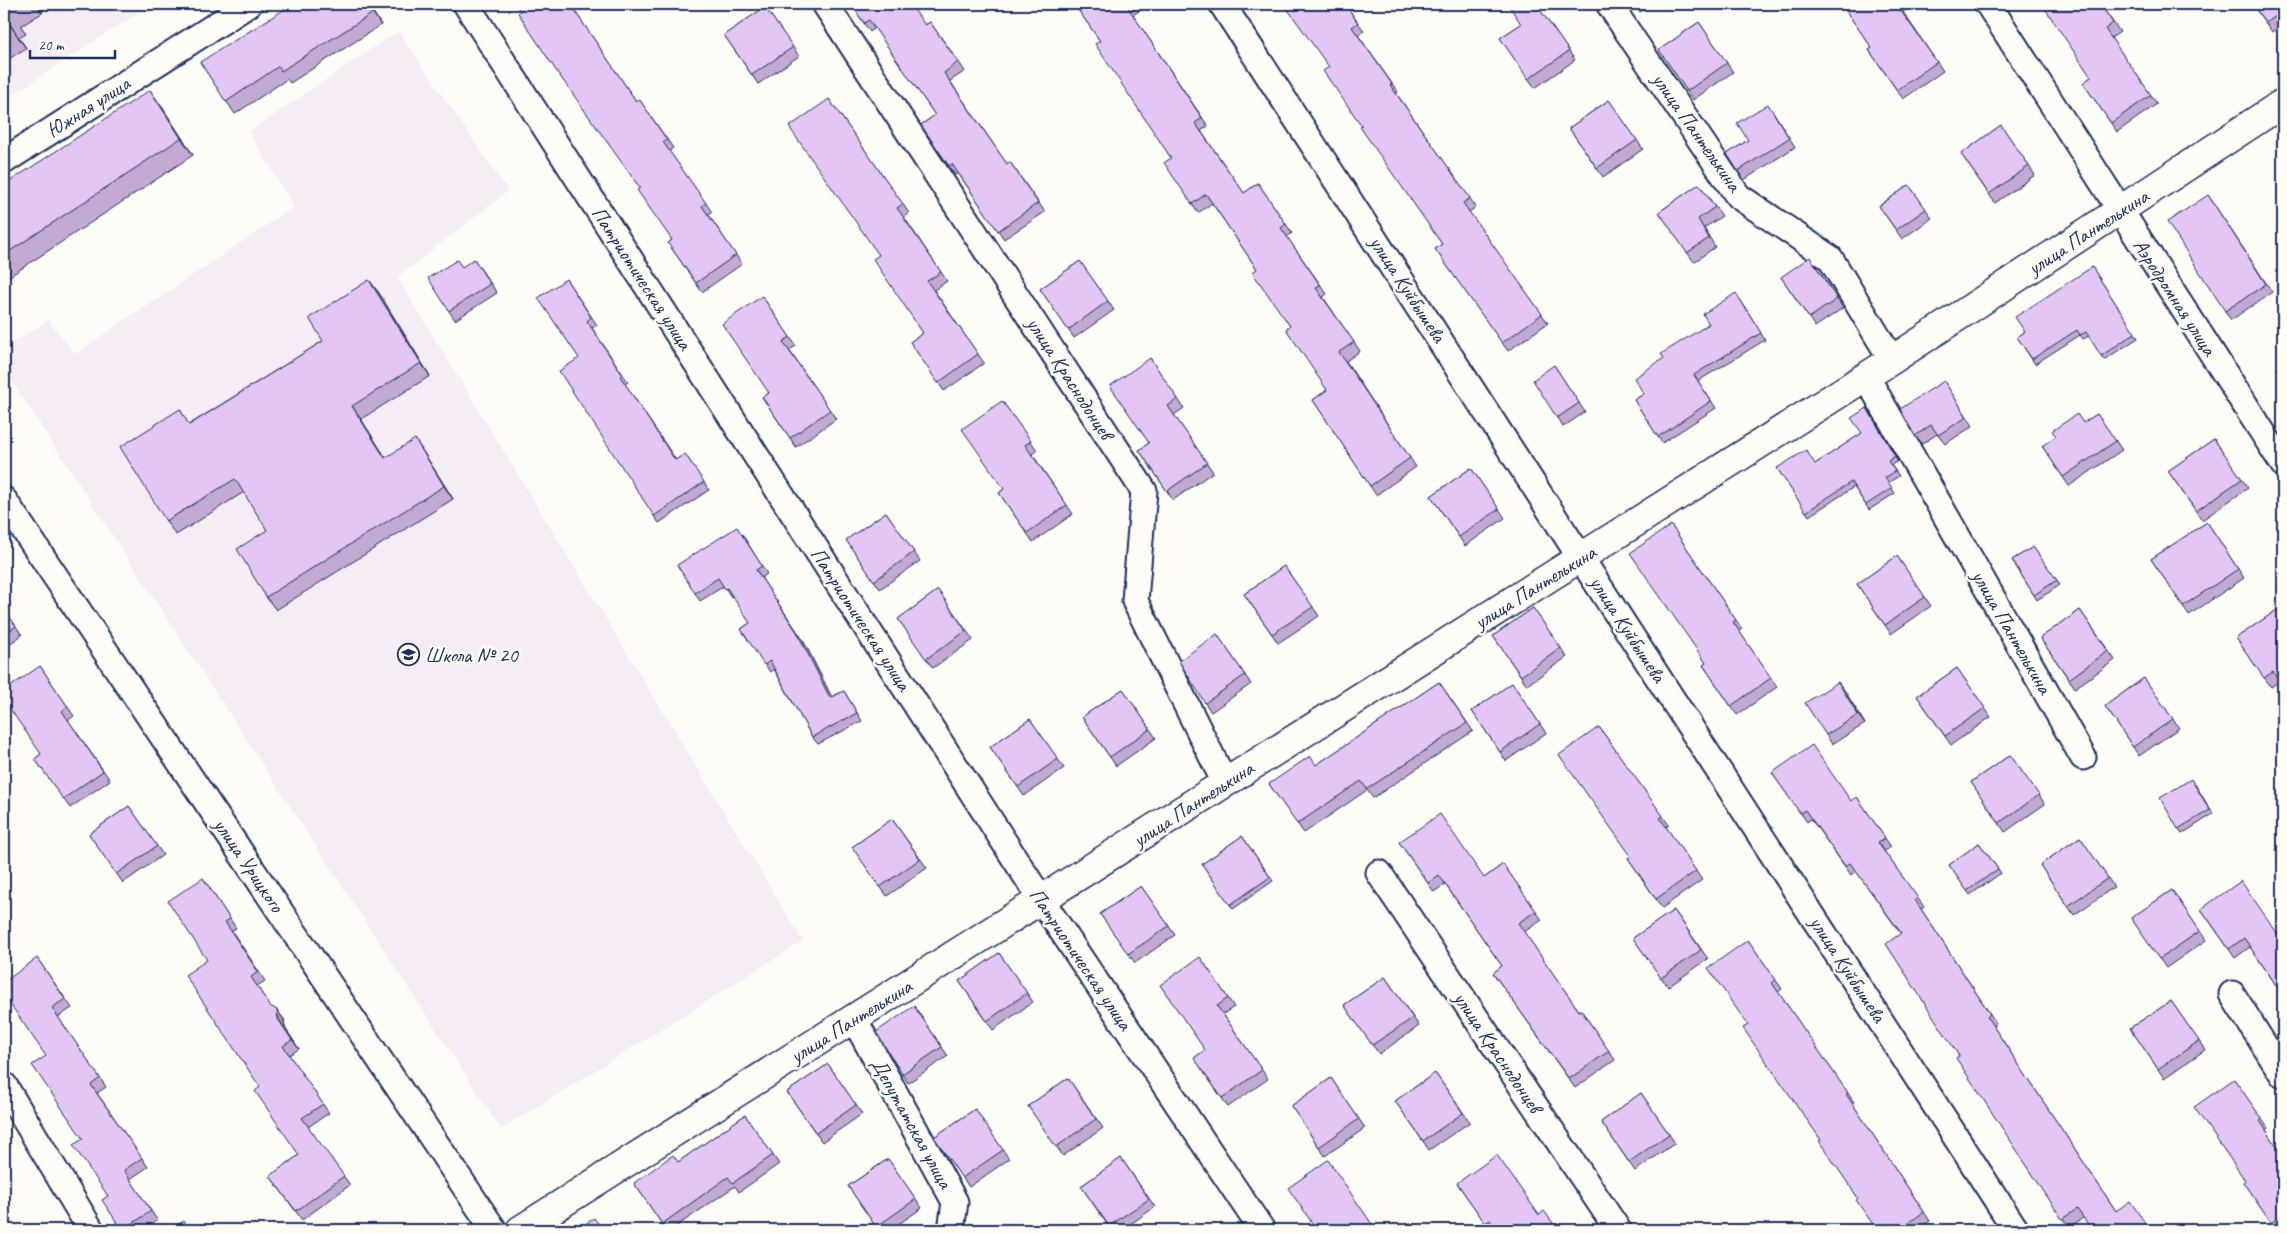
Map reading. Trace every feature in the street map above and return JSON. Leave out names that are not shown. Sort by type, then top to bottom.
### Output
[{"type":"main road","name":"улица Пантелькина","points":[[520,1230],[1042,901],[1892,360],[2120,212],[2283,103]]},
{"type":"street","name":"Южная улица","points":[[4,161],[249,4]]},
{"type":"street","name":"Патриотическая улица","points":[[466,4],[1042,901],[1262,1230]]},
{"type":"street","name":"улица Краснодонцев","points":[[825,4],[1144,491],[1135,601],[1225,783]]},
{"type":"street","name":"улица Куйбышева","points":[[1222,4],[1582,557],[2016,1230]]},
{"type":"street","name":"улица Пантелькина","points":[[1609,4],[1738,196],[1830,258],[1892,360]]},
{"type":"street","name":"Аэродромная улица","points":[[1988,4],[2283,464]]},
{"type":"street","name":"улица Пантелькина","points":[[1866,376],[2083,757]]},
{"type":"street","name":"улица Урицкого","points":[[4,500],[494,1230]]},
{"type":"street","name":"улица Краснодонцев","points":[[1378,873],[1618,1230]]},
{"type":"street","points":[[2232,994],[2283,1075]]},
{"type":"street","name":"Депутатская улица","points":[[854,1019],[955,1202],[951,1230]]},
{"type":"street","points":[[4,1085],[91,1230]]},
{"type":"shaded area","points":[[4,4],[151,4],[4,100]]},
{"type":"shaded area","name":"Школа № 20","points":[[398,31],[508,191],[397,277],[803,941],[501,1129],[4,369],[4,349],[48,320],[75,354],[294,207],[249,132]]},
{"type":"building","points":[[4,4],[10,10],[4,13]]},
{"type":"building","points":[[293,4],[367,4],[373,13],[281,71],[279,66],[226,102],[200,62]]},
{"type":"building","points":[[515,4],[570,4],[636,101],[639,99],[667,140],[663,142],[706,203],[702,206],[736,255],[696,283],[668,243],[672,240],[637,190],[640,188],[557,72],[518,13],[520,11]]},
{"type":"building","points":[[851,4],[910,4],[925,25],[930,22],[958,62],[944,73],[1007,164],[1010,162],[1038,203],[998,231],[952,164],[949,166],[921,125],[935,115],[869,20],[864,23]]},
{"type":"building","points":[[1074,4],[1131,4],[1127,6],[1202,118],[1195,123],[1244,193],[1258,183],[1286,224],[1281,228],[1320,285],[1316,288],[1354,342],[1339,352],[1410,458],[1370,486],[1313,400],[1327,390],[1286,329],[1290,326],[1252,272],[1257,269],[1206,194],[1192,204],[1164,163],[1171,158],[1095,44],[1100,41]]},
{"type":"building","points":[[1284,4],[1345,4],[1358,23],[1352,27],[1392,84],[1390,85],[1470,198],[1463,203],[1542,314],[1502,343],[1435,249],[1442,244],[1323,71],[1329,67]]},
{"type":"building","points":[[1508,4],[1536,4],[1569,51],[1528,79],[1500,38],[1521,24]]},
{"type":"building","points":[[1841,4],[1896,4],[1937,62],[1897,90],[1869,50],[1872,48]]},
{"type":"building","points":[[2042,4],[2100,4],[2113,23],[2105,29],[2151,95],[2111,123],[2083,83],[2091,77]]},
{"type":"building","points":[[2252,4],[2283,4],[2283,11],[2266,23]]},
{"type":"building","points":[[765,7],[793,47],[752,75],[724,35]]},
{"type":"building","points":[[4,15],[10,25],[4,28]]},
{"type":"building","points":[[1699,22],[1727,63],[1687,91],[1659,50]]},
{"type":"building","points":[[150,90],[181,138],[4,255],[4,185]]},
{"type":"building","points":[[829,99],[903,204],[897,208],[941,272],[927,281],[978,354],[938,383],[910,342],[923,333],[873,259],[879,255],[789,127]]},
{"type":"building","points":[[1609,100],[1637,140],[1597,168],[1569,128]]},
{"type":"building","points":[[1768,104],[1789,138],[1738,171],[1727,154],[1748,140],[1737,123]]},
{"type":"building","points":[[2001,125],[2029,166],[1989,194],[1961,154]]},
{"type":"building","points":[[1699,184],[1715,207],[1698,219],[1709,238],[1687,253],[1659,212]]},
{"type":"building","points":[[1909,185],[1926,209],[1896,230],[1879,206]]},
{"type":"building","points":[[2208,195],[2266,284],[2225,311],[2167,222]]},
{"type":"building","points":[[1810,257],[1837,299],[1809,318],[1781,277]]},
{"type":"building","points":[[474,259],[490,284],[449,311],[428,278],[457,260],[462,267]]},
{"type":"building","points":[[1080,261],[1108,301],[1068,330],[1040,289]]},
{"type":"building","points":[[2092,267],[2135,333],[2101,356],[2086,332],[2080,335],[2077,330],[2032,359],[2017,337],[2025,332],[2015,317]]},
{"type":"building","points":[[566,279],[591,317],[587,321],[622,374],[620,376],[675,460],[685,454],[704,482],[654,516],[559,371],[579,358],[538,298]]},
{"type":"building","points":[[369,280],[421,363],[352,406],[385,458],[415,439],[444,486],[266,597],[237,549],[267,530],[235,479],[166,521],[120,447],[180,409],[189,425],[323,341],[309,318]]},
{"type":"building","points":[[1736,293],[1761,333],[1694,375],[1711,401],[1658,437],[1634,400],[1644,394],[1634,378],[1664,358],[1661,354],[1709,324],[1703,314]]},
{"type":"building","points":[[762,296],[790,337],[783,342],[830,410],[790,438],[762,397],[769,393],[722,324]]},
{"type":"building","points":[[1150,358],[1178,399],[1168,406],[1207,463],[1167,491],[1139,450],[1149,443],[1110,386]]},
{"type":"building","points":[[2283,364],[2283,379],[2277,369]]},
{"type":"building","points":[[1554,365],[1579,403],[1557,418],[1533,380]]},
{"type":"building","points":[[1944,381],[1967,417],[1938,435],[1931,425],[1915,436],[1900,409]]},
{"type":"building","points":[[1002,401],[1031,441],[1025,445],[1067,505],[1027,533],[999,493],[1004,489],[962,429]]},
{"type":"building","points":[[1867,408],[1895,456],[1888,461],[1895,471],[1885,478],[1892,488],[1866,505],[1851,482],[1806,512],[1777,468],[1806,450],[1815,464],[1862,433],[1851,418]]},
{"type":"building","points":[[2077,414],[2083,423],[2097,414],[2116,441],[2063,477],[2042,446],[2056,436],[2052,431]]},
{"type":"building","points":[[2214,439],[2242,479],[2196,511],[2168,471]]},
{"type":"building","points":[[1471,468],[1499,509],[1459,537],[1431,496]]},
{"type":"building","points":[[886,512],[914,552],[874,581],[846,540]]},
{"type":"building","points":[[2207,522],[2238,569],[2183,606],[2151,559]]},
{"type":"building","points":[[1671,525],[1736,620],[1733,622],[1771,678],[1731,706],[1703,665],[1706,663],[1630,553]]},
{"type":"building","points":[[737,527],[762,566],[756,570],[797,632],[830,698],[844,691],[857,713],[812,737],[770,661],[764,665],[741,629],[750,623],[727,588],[725,589],[718,578],[695,593],[677,565]]},
{"type":"building","points":[[2033,547],[2057,580],[2034,595],[2012,560]]},
{"type":"building","points":[[1897,556],[1925,597],[1885,625],[1857,584]]},
{"type":"building","points":[[1284,566],[1313,607],[1272,634],[1244,594]]},
{"type":"building","points":[[938,590],[966,631],[926,659],[898,619]]},
{"type":"building","points":[[1533,608],[1561,648],[1521,676],[1493,636]]},
{"type":"building","points":[[4,609],[16,626],[4,635]]},
{"type":"building","points":[[2080,610],[2108,651],[2069,679],[2040,638]]},
{"type":"building","points":[[2277,610],[2283,619],[2283,687],[2273,672],[2264,678],[2236,638]]},
{"type":"building","points":[[1217,634],[1245,675],[1205,703],[1179,661]]},
{"type":"building","points":[[40,666],[68,707],[62,711],[103,771],[63,799],[35,759],[41,754],[4,700],[4,691]]},
{"type":"building","points":[[1957,668],[1985,708],[1945,736],[1917,696]]},
{"type":"building","points":[[2144,678],[2173,719],[2133,747],[2105,706]]},
{"type":"building","points":[[1439,682],[1467,723],[1367,789],[1361,781],[1297,824],[1269,784],[1310,756],[1316,765]]},
{"type":"building","points":[[1838,682],[1858,715],[1826,735],[1805,703]]},
{"type":"building","points":[[1512,683],[1540,724],[1500,752],[1472,711]]},
{"type":"building","points":[[1123,689],[1150,729],[1110,757],[1082,717]]},
{"type":"building","points":[[1030,719],[1058,759],[1018,787],[990,747]]},
{"type":"building","points":[[1599,727],[1663,816],[1660,818],[1696,871],[1656,899],[1628,858],[1631,856],[1559,755]]},
{"type":"building","points":[[1812,745],[1851,801],[1857,797],[1885,838],[1878,843],[1918,898],[1915,900],[1990,1014],[1987,1017],[2116,1211],[2130,1201],[2150,1230],[2092,1230],[2077,1209],[2062,1219],[1956,1058],[1959,1056],[1886,944],[1901,933],[1850,863],[1845,866],[1805,810],[1800,813],[1772,773]]},
{"type":"building","points":[[2010,755],[2039,795],[1999,823],[1971,782]]},
{"type":"building","points":[[2191,779],[2210,810],[2178,829],[2160,798]]},
{"type":"building","points":[[129,806],[157,846],[116,874],[89,834]]},
{"type":"building","points":[[1440,814],[1484,878],[1503,864],[1536,911],[1518,923],[1609,1051],[1569,1079],[1493,973],[1502,966],[1439,875],[1428,883],[1399,842]]},
{"type":"building","points":[[892,819],[920,859],[880,887],[852,847]]},
{"type":"building","points":[[1242,836],[1270,877],[1230,905],[1202,864]]},
{"type":"building","points":[[2080,837],[2108,878],[2068,906],[2040,865]]},
{"type":"building","points":[[1979,843],[1998,869],[1967,891],[1949,865]]},
{"type":"building","points":[[203,878],[230,919],[225,922],[258,972],[251,977],[270,1006],[277,1010],[278,1019],[292,1040],[283,1046],[323,1104],[302,1118],[344,1176],[296,1211],[270,1176],[299,1155],[255,1091],[260,1087],[185,975],[207,960],[168,901]]},
{"type":"building","points":[[2241,881],[2283,939],[2283,995],[2244,938],[2229,949],[2201,909]]},
{"type":"building","points":[[1141,886],[1169,926],[1128,954],[1100,914]]},
{"type":"building","points":[[2172,890],[2200,931],[2159,959],[2131,918]]},
{"type":"building","points":[[1674,910],[1701,950],[1661,978],[1633,938]]},
{"type":"building","points":[[1748,940],[1776,980],[1772,983],[1848,1093],[1846,1094],[1924,1212],[1898,1230],[1877,1230],[1856,1200],[1858,1198],[1819,1141],[1821,1140],[1743,1028],[1748,1025],[1708,968]]},
{"type":"building","points":[[999,953],[1027,993],[987,1021],[959,981]]},
{"type":"building","points":[[1200,957],[1228,998],[1217,1006],[1262,1070],[1222,1098],[1194,1058],[1205,1050],[1160,985]]},
{"type":"building","points":[[37,958],[65,999],[52,1008],[100,1078],[91,1085],[142,1158],[124,1170],[151,1211],[123,1230],[102,1200],[108,1196],[73,1145],[83,1139],[32,1065],[46,1056],[4,995],[4,982]]},
{"type":"building","points":[[1385,977],[1413,1018],[1372,1045],[1344,1005]]},
{"type":"building","points":[[2171,1001],[2199,1041],[2158,1069],[2130,1028]]},
{"type":"building","points":[[914,1006],[942,1047],[902,1074],[876,1032]]},
{"type":"building","points":[[828,1064],[856,1105],[816,1133],[787,1092]]},
{"type":"building","points":[[1435,1073],[1463,1113],[1423,1141],[1395,1101]]},
{"type":"building","points":[[1068,1078],[1096,1119],[1056,1147],[1028,1106]]},
{"type":"building","points":[[1331,1078],[1359,1119],[1319,1147],[1291,1106]]},
{"type":"building","points":[[2234,1079],[2262,1119],[2260,1121],[2283,1155],[2283,1214],[2271,1223],[2243,1182],[2245,1180],[2194,1107]]},
{"type":"building","points":[[1641,1093],[1669,1134],[1629,1162],[1601,1122]]},
{"type":"building","points":[[975,1109],[1003,1150],[962,1178],[934,1137]]},
{"type":"building","points":[[745,1115],[773,1155],[733,1183],[728,1177],[662,1224],[634,1183],[673,1155],[678,1162]]},
{"type":"building","points":[[1497,1155],[1539,1215],[1544,1211],[1558,1230],[1498,1230],[1490,1220],[1485,1223],[1457,1183]]},
{"type":"building","points":[[1121,1158],[1149,1199],[1109,1226],[1081,1186]]},
{"type":"building","points":[[888,1159],[916,1199],[876,1227],[848,1186]]},
{"type":"building","points":[[1328,1160],[1376,1230],[1317,1230],[1288,1188]]},
{"type":"building","points":[[594,1218],[603,1230],[577,1230]]},
{"type":"building","points":[[184,1221],[190,1230],[168,1230]]},
{"type":"place","name":"Школа № 20","points":[[409,655]]}]
